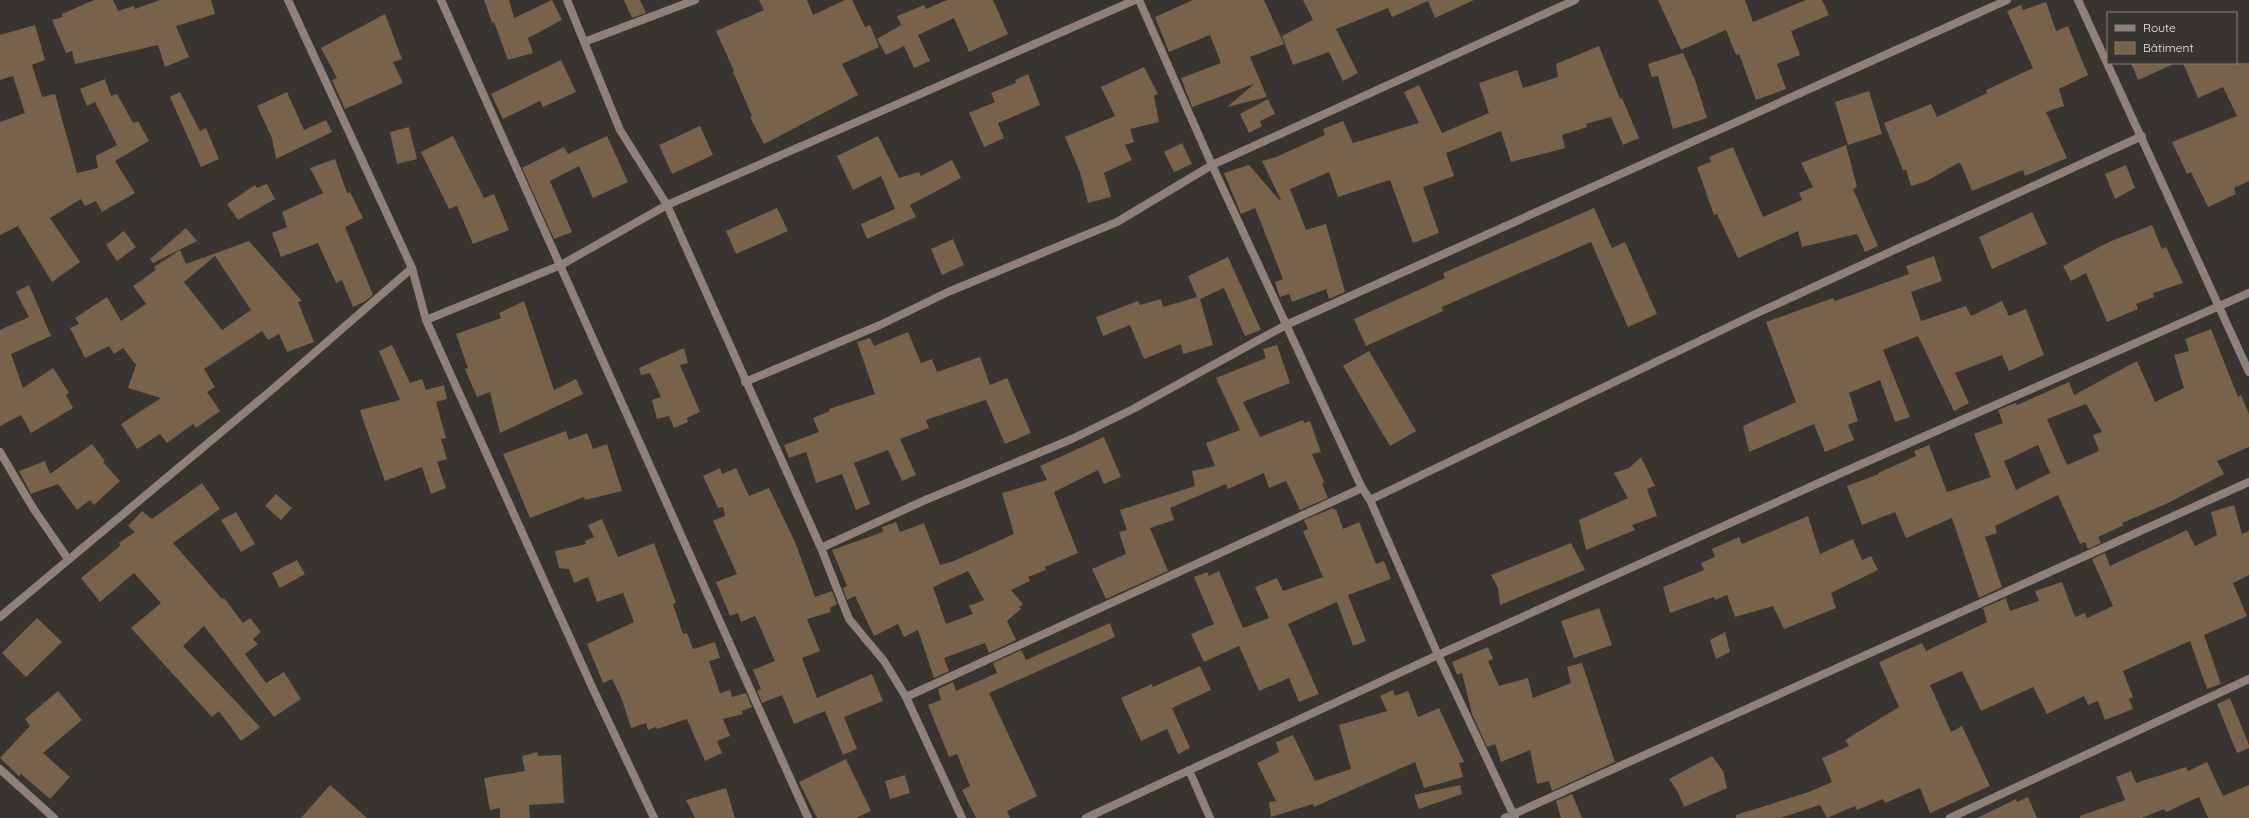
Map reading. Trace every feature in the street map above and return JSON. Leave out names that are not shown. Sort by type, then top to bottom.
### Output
[{"type":"street","points":[[288,0],[412,268],[426,320],[586,674],[654,818]]},
{"type":"street","points":[[441,0],[808,818]]},
{"type":"street","points":[[567,0],[620,130],[667,205],[745,382],[821,548],[849,619],[884,661],[906,697],[962,818]]},
{"type":"street","points":[[584,42],[695,0]]},
{"type":"street","points":[[426,320],[561,265],[667,205],[1135,0]]},
{"type":"street","points":[[1139,0],[1212,165],[1362,488],[1370,500],[1438,655],[1514,816]]},
{"type":"street","points":[[745,382],[880,325],[948,292],[1117,222],[1212,165],[1575,0]]},
{"type":"street","points":[[821,548],[923,501],[1072,439],[1132,409],[1286,325],[2007,0]]},
{"type":"street","points":[[2078,0],[2107,62]]},
{"type":"street","points":[[2108,64],[2249,372]]},
{"type":"street","points":[[1370,500],[1753,315],[2142,136]]},
{"type":"street","points":[[0,617],[274,388],[412,268]]},
{"type":"street","points":[[1086,818],[1100,815],[1188,770],[1830,478],[2249,293]]},
{"type":"street","points":[[0,452],[33,508],[68,559]]},
{"type":"street","points":[[1505,818],[1514,816],[2249,482]]},
{"type":"street","points":[[906,697],[1362,488]]},
{"type":"street","points":[[1950,818],[2249,679]]},
{"type":"street","points":[[0,768],[54,818]]},
{"type":"street","points":[[1188,770],[1210,818]]},
{"type":"building","points":[[94,0],[113,0],[118,11],[134,6],[135,9],[160,0],[211,0],[215,14],[176,26],[189,57],[165,67],[158,45],[75,64],[72,51],[66,53],[52,20],[63,17],[62,14]]},
{"type":"building","points":[[484,0],[509,0],[514,18],[552,0],[562,20],[528,38],[533,53],[508,60]]},
{"type":"building","points":[[624,0],[640,0],[646,13],[632,18]]},
{"type":"building","points":[[759,0],[807,0],[813,15],[845,0],[852,0],[865,27],[870,25],[879,47],[842,64],[858,95],[764,144],[750,117],[752,116],[716,31],[764,10]]},
{"type":"building","points":[[947,0],[993,0],[1008,34],[969,52],[954,18],[918,35],[930,61],[914,68],[904,46],[886,55],[877,39],[901,25],[897,16],[924,5],[926,9]]},
{"type":"building","points":[[1193,0],[1264,0],[1284,44],[1250,57],[1267,97],[1227,107],[1254,84],[1192,107],[1181,78],[1221,63],[1210,35],[1169,52],[1155,17]]},
{"type":"building","points":[[1303,0],[1474,0],[1435,18],[1428,1],[1392,17],[1388,8],[1336,29],[1358,73],[1343,81],[1329,52],[1293,65],[1282,36],[1313,20]]},
{"type":"building","points":[[1658,0],[1745,0],[1753,22],[1806,0],[1822,0],[1829,15],[1791,31],[1800,55],[1777,64],[1786,89],[1756,100],[1739,54],[1736,55],[1726,30],[1681,50]]},
{"type":"building","points":[[2046,2],[2056,31],[2068,26],[2088,75],[2059,89],[2064,106],[2046,112],[2067,158],[2025,176],[2023,170],[1972,191],[1961,164],[1958,163],[1927,181],[1911,186],[1906,170],[1903,170],[1884,123],[1931,104],[1937,117],[1987,93],[1986,90],[2033,68],[2007,11],[2021,5],[2023,10]]},
{"type":"building","points":[[385,14],[402,59],[393,62],[403,83],[345,109],[332,80],[337,78],[321,48]]},
{"type":"building","points":[[35,25],[45,60],[32,65],[42,97],[55,94],[77,173],[98,168],[96,156],[117,145],[95,102],[87,106],[80,89],[105,79],[111,96],[117,94],[133,123],[138,121],[149,141],[115,161],[135,193],[102,212],[96,201],[85,206],[81,199],[50,218],[80,262],[52,282],[18,226],[0,235],[0,122],[25,113],[13,76],[0,80],[0,35]]},
{"type":"building","points":[[1599,46],[1620,99],[1622,98],[1639,138],[1623,145],[1611,117],[1586,124],[1587,127],[1562,135],[1565,148],[1511,162],[1501,131],[1446,153],[1454,176],[1423,187],[1439,233],[1413,243],[1390,180],[1338,197],[1329,172],[1290,189],[1306,230],[1326,224],[1345,292],[1329,299],[1326,289],[1292,302],[1289,294],[1280,297],[1275,282],[1283,279],[1255,208],[1241,214],[1224,173],[1249,165],[1280,201],[1281,200],[1262,161],[1276,157],[1325,135],[1323,129],[1343,121],[1353,143],[1419,123],[1404,92],[1419,85],[1442,133],[1489,113],[1479,83],[1517,70],[1523,88],[1558,77],[1556,64]]},
{"type":"building","points":[[1683,53],[1695,80],[1707,118],[1673,129],[1658,76],[1652,77],[1648,64]]},
{"type":"building","points":[[561,60],[576,92],[543,107],[540,101],[503,119],[491,94]]},
{"type":"building","points":[[2249,63],[2249,181],[2234,188],[2236,194],[2208,207],[2191,172],[2187,174],[2172,142],[2237,116],[2223,87],[2198,98],[2183,64]]},
{"type":"building","points":[[2131,64],[2174,64],[2138,80]]},
{"type":"building","points":[[1144,67],[1158,94],[1154,96],[1159,122],[1130,129],[1134,142],[1125,145],[1132,160],[1104,173],[1111,197],[1088,203],[1080,172],[1065,137],[1115,116],[1101,87]]},
{"type":"building","points":[[1028,74],[1040,105],[998,123],[1004,138],[984,147],[969,113],[995,102],[991,93],[1016,83],[1015,80]]},
{"type":"building","points":[[1869,91],[1882,134],[1848,145],[1835,102]]},
{"type":"building","points":[[180,92],[200,131],[206,128],[219,159],[201,167],[170,97]]},
{"type":"building","points":[[287,92],[304,130],[326,120],[332,132],[276,159],[272,138],[257,106]]},
{"type":"building","points":[[1268,99],[1275,114],[1260,121],[1262,126],[1249,133],[1240,114]]},
{"type":"building","points":[[700,126],[713,155],[672,174],[659,145]]},
{"type":"building","points":[[409,127],[417,159],[397,164],[390,132]]},
{"type":"building","points":[[453,136],[484,198],[494,194],[509,230],[473,244],[457,206],[449,209],[421,152]]},
{"type":"building","points":[[607,136],[628,182],[593,198],[579,166],[550,181],[572,232],[554,239],[522,168],[564,147],[568,154]]},
{"type":"building","points":[[878,136],[899,178],[919,172],[921,176],[952,160],[961,178],[910,205],[916,217],[867,239],[861,224],[895,209],[881,176],[853,190],[837,156]]},
{"type":"building","points":[[1182,143],[1192,164],[1174,172],[1164,152]]},
{"type":"building","points":[[1846,145],[1857,187],[1853,189],[1878,246],[1865,252],[1857,234],[1802,247],[1798,231],[1738,258],[1717,214],[1714,215],[1697,167],[1711,162],[1709,157],[1733,147],[1763,217],[1802,200],[1799,193],[1813,187],[1801,163]]},
{"type":"building","points":[[335,159],[347,193],[350,192],[363,218],[345,227],[373,295],[364,302],[353,307],[342,280],[336,283],[318,243],[281,257],[272,233],[287,227],[282,212],[323,193],[310,168]]},
{"type":"building","points":[[2126,165],[2135,188],[2115,199],[2105,174]]},
{"type":"building","points":[[267,184],[275,199],[238,220],[227,204],[255,185],[257,188]]},
{"type":"building","points":[[777,208],[788,231],[736,254],[726,231]]},
{"type":"building","points":[[1594,208],[1612,248],[1625,242],[1657,314],[1628,327],[1591,242],[1442,307],[1443,311],[1366,346],[1354,319],[1445,278],[1443,273]]},
{"type":"building","points":[[2032,212],[2047,244],[1992,269],[1979,237]]},
{"type":"building","points":[[2152,225],[2162,249],[2166,247],[2183,283],[2153,293],[2154,297],[2136,304],[2138,309],[2107,322],[2086,273],[2071,281],[2063,266],[2109,242]]},
{"type":"building","points":[[186,228],[197,241],[153,263],[150,259]]},
{"type":"building","points":[[124,231],[136,247],[117,261],[106,245]]},
{"type":"building","points":[[953,239],[964,265],[942,275],[931,249]]},
{"type":"building","points":[[249,241],[302,301],[298,302],[314,342],[287,352],[279,334],[268,340],[262,331],[204,369],[215,387],[207,392],[220,411],[196,428],[193,424],[167,443],[160,434],[137,449],[121,424],[161,398],[128,388],[136,365],[123,348],[114,354],[109,346],[85,358],[70,328],[79,324],[75,318],[107,297],[121,321],[146,304],[133,286],[156,270],[154,267],[180,250],[186,264]],"holes":[[[215,256],[251,310],[222,330],[184,282]]]},
{"type":"building","points":[[1934,256],[1942,281],[1911,292],[1921,321],[1966,306],[1971,316],[2002,301],[2009,316],[2026,309],[2044,355],[2009,371],[2002,355],[1955,373],[1969,403],[1954,411],[1918,336],[1883,350],[1910,417],[1895,422],[1880,380],[1849,393],[1858,421],[1848,425],[1854,440],[1825,452],[1814,424],[1749,452],[1743,426],[1796,402],[1766,322],[1833,298],[1835,301],[1909,274],[1906,266]]},
{"type":"building","points":[[1228,257],[1261,330],[1245,336],[1224,288],[1200,299],[1213,345],[1183,354],[1181,344],[1144,359],[1130,325],[1103,336],[1096,317],[1138,301],[1140,305],[1161,299],[1163,307],[1197,297],[1188,276]]},
{"type":"building","points":[[29,285],[51,336],[11,354],[23,388],[53,368],[69,393],[66,395],[73,408],[31,433],[21,415],[0,426],[0,330],[29,317],[16,292]]},
{"type":"building","points":[[524,301],[554,390],[576,379],[583,394],[500,433],[490,392],[477,397],[465,369],[468,368],[456,334],[501,318],[499,313]]},
{"type":"building","points":[[2211,329],[2238,397],[2241,395],[2249,414],[2249,447],[2217,461],[2224,474],[2166,504],[2122,523],[2124,525],[2098,537],[2101,543],[2088,549],[2085,542],[2080,544],[2058,495],[1995,526],[1997,533],[1985,537],[2002,587],[1979,598],[1952,518],[1906,538],[1895,512],[1862,525],[1847,486],[1879,474],[1878,473],[1916,456],[1914,451],[1929,445],[1947,492],[1991,477],[1974,434],[2003,423],[1998,410],[2015,403],[2017,405],[2069,382],[2074,395],[2137,361],[2155,402],[2184,388],[2174,355],[2189,351],[2185,339]],"holes":[[[2086,404],[2102,432],[2093,435],[2099,451],[2067,465],[2047,419]],[[2038,445],[2050,473],[2016,490],[2004,461]]]},
{"type":"building","points":[[908,332],[921,363],[932,359],[937,372],[980,357],[990,385],[1007,378],[1031,433],[1005,444],[986,400],[926,420],[929,428],[900,439],[916,475],[902,481],[888,450],[854,463],[870,504],[856,510],[842,474],[816,483],[806,452],[789,458],[784,445],[819,432],[813,418],[830,411],[829,409],[875,394],[857,342],[870,338],[874,346]]},
{"type":"building","points":[[392,345],[410,383],[422,379],[426,390],[444,385],[447,399],[436,402],[446,438],[441,439],[447,459],[437,462],[446,488],[431,494],[422,467],[385,481],[360,410],[400,400],[379,351]]},
{"type":"building","points":[[1277,345],[1290,383],[1243,402],[1260,437],[1303,420],[1304,423],[1310,421],[1321,452],[1312,454],[1324,482],[1322,484],[1328,498],[1300,510],[1286,481],[1269,488],[1264,473],[1228,489],[1226,484],[1170,508],[1174,520],[1150,528],[1168,571],[1106,599],[1092,569],[1126,554],[1119,532],[1127,530],[1120,510],[1195,486],[1192,471],[1215,466],[1206,443],[1240,430],[1216,378],[1266,358],[1263,349]]},
{"type":"building","points":[[684,348],[688,363],[680,365],[700,412],[687,418],[688,422],[674,428],[669,416],[657,419],[652,400],[661,397],[650,373],[641,375],[639,368]]},
{"type":"building","points":[[1369,351],[1416,431],[1390,446],[1343,366]]},
{"type":"building","points":[[566,431],[569,440],[587,433],[593,449],[607,444],[622,491],[585,500],[584,497],[530,518],[503,454]]},
{"type":"building","points":[[1104,437],[1121,477],[1104,484],[1098,470],[1054,492],[1078,553],[1045,567],[1046,570],[1028,577],[1030,581],[1011,590],[1023,604],[1019,607],[1021,609],[1007,621],[1016,640],[989,653],[985,643],[944,658],[949,671],[934,678],[918,630],[904,637],[898,624],[874,636],[855,596],[847,600],[843,588],[847,586],[832,550],[883,532],[882,527],[896,522],[900,532],[924,523],[940,565],[954,561],[1014,534],[1002,493],[1047,480],[1040,466]],"holes":[[[968,571],[984,600],[969,606],[973,614],[946,624],[933,587]]]},
{"type":"building","points":[[92,444],[105,461],[103,462],[120,481],[94,505],[90,500],[77,510],[58,484],[31,494],[19,471],[45,461],[50,474]]},
{"type":"building","points":[[1641,457],[1655,486],[1647,489],[1657,516],[1632,525],[1635,530],[1586,550],[1579,520],[1628,498],[1614,473],[1629,468]]},
{"type":"building","points":[[720,468],[722,474],[736,468],[749,496],[769,488],[795,542],[815,597],[832,591],[837,604],[830,608],[831,612],[807,619],[820,651],[802,658],[817,698],[872,674],[883,701],[844,717],[857,749],[843,755],[825,711],[794,724],[782,695],[762,703],[757,691],[761,689],[753,670],[775,661],[755,616],[741,622],[738,613],[730,616],[716,582],[737,574],[713,521],[725,516],[723,507],[718,508],[703,476]]},
{"type":"building","points":[[202,483],[220,509],[173,543],[222,599],[224,598],[243,623],[250,618],[261,632],[253,639],[258,644],[245,654],[266,683],[284,672],[301,699],[274,717],[204,626],[183,646],[260,727],[241,741],[219,711],[212,717],[131,628],[161,603],[134,573],[100,602],[81,578],[120,546],[119,543],[135,532],[128,526],[142,511],[152,519]]},
{"type":"building","points":[[276,494],[292,508],[281,520],[265,506]]},
{"type":"building","points":[[2234,505],[2242,534],[2249,531],[2249,575],[2233,583],[2247,616],[2204,635],[2221,684],[2207,689],[2190,641],[2123,671],[2133,697],[2129,699],[2133,709],[2105,720],[2098,701],[2088,705],[2084,696],[2047,714],[2033,687],[1981,711],[1962,671],[1930,685],[1951,732],[1962,726],[1990,786],[1930,813],[1920,788],[1885,803],[1883,799],[1857,810],[1855,806],[1827,818],[1820,805],[1780,818],[1736,818],[1736,815],[1809,792],[1832,782],[1822,758],[1849,746],[1845,740],[1899,707],[1879,662],[1922,643],[1926,651],[1987,622],[1983,608],[2006,598],[2010,611],[2039,601],[2035,591],[2062,582],[2075,617],[2085,613],[2087,618],[2113,606],[2092,559],[2105,553],[2110,566],[2187,530],[2195,546],[2217,535],[2211,512]]},
{"type":"building","points":[[1333,508],[1334,510],[1336,509],[1343,529],[1359,522],[1376,564],[1384,561],[1391,579],[1348,595],[1366,641],[1353,646],[1337,602],[1288,624],[1319,694],[1299,702],[1289,678],[1259,691],[1239,646],[1204,662],[1191,634],[1214,624],[1194,577],[1207,572],[1209,576],[1219,571],[1243,628],[1269,618],[1255,587],[1277,578],[1283,591],[1323,577],[1303,531],[1308,529],[1304,520]]},
{"type":"building","points":[[236,512],[255,544],[241,552],[221,520]]},
{"type":"building","points":[[1808,516],[1820,554],[1853,539],[1862,560],[1871,556],[1878,570],[1831,593],[1836,608],[1784,629],[1773,606],[1735,617],[1727,595],[1715,600],[1714,597],[1670,613],[1663,587],[1704,570],[1701,563],[1715,557],[1712,549],[1739,537],[1742,544]]},
{"type":"building","points":[[602,519],[618,557],[654,543],[676,603],[673,604],[683,634],[687,633],[693,649],[715,642],[720,658],[709,661],[720,693],[730,690],[732,697],[746,693],[752,707],[742,711],[743,714],[723,719],[730,736],[717,741],[722,753],[705,761],[687,719],[657,729],[656,727],[648,730],[646,723],[631,728],[621,697],[612,679],[603,683],[587,644],[634,622],[623,593],[597,602],[588,577],[574,583],[569,569],[559,568],[555,551],[586,544],[585,541],[594,537],[588,525]]},
{"type":"building","points":[[1571,543],[1585,570],[1500,605],[1498,588],[1491,575]]},
{"type":"building","points":[[297,560],[305,574],[280,588],[272,573]]},
{"type":"building","points":[[1599,608],[1612,645],[1574,658],[1561,621]]},
{"type":"building","points":[[37,618],[62,642],[26,677],[2,653]]},
{"type":"building","points":[[1110,623],[1115,637],[989,693],[1037,796],[1007,811],[1010,818],[976,818],[962,790],[970,786],[957,754],[949,757],[928,705],[941,700],[938,689],[953,682],[956,691],[997,673],[993,663],[1021,650],[1026,660]]},
{"type":"building","points":[[1725,632],[1730,652],[1716,659],[1710,640]]},
{"type":"building","points":[[1488,647],[1493,659],[1488,661],[1499,686],[1528,678],[1533,698],[1571,683],[1567,667],[1582,663],[1615,762],[1552,791],[1549,781],[1537,784],[1530,750],[1501,762],[1495,744],[1487,747],[1472,714],[1462,673],[1457,675],[1452,662]]},
{"type":"building","points":[[1200,666],[1211,690],[1172,708],[1190,748],[1178,754],[1167,729],[1141,741],[1121,698],[1152,684],[1153,687]]},
{"type":"building","points":[[1393,690],[1395,696],[1408,691],[1418,717],[1439,708],[1464,762],[1459,763],[1463,777],[1424,788],[1415,762],[1314,807],[1313,804],[1271,817],[1269,802],[1276,801],[1257,763],[1279,752],[1276,742],[1293,735],[1315,781],[1351,769],[1339,725],[1387,711],[1380,696]]},
{"type":"building","points":[[58,691],[82,720],[43,753],[70,777],[50,799],[21,774],[19,776],[0,758],[30,726],[25,719]]},
{"type":"building","points":[[2230,698],[2249,745],[2249,748],[2237,753],[2217,704]]},
{"type":"building","points":[[537,752],[538,756],[561,755],[564,803],[529,805],[530,818],[500,818],[500,808],[490,810],[484,778],[525,771],[522,756]]},
{"type":"building","points":[[1712,756],[1723,771],[1727,788],[1684,807],[1678,792],[1669,779]]},
{"type":"building","points":[[846,759],[871,811],[856,818],[817,818],[799,782]]},
{"type":"building","points":[[2207,762],[2223,796],[2249,785],[2249,818],[2208,818],[2199,797],[2166,812],[2164,809],[2142,818],[2080,818],[2080,816],[2125,800],[2116,777],[2131,771],[2136,783],[2186,767],[2188,771]]},
{"type":"building","points":[[905,775],[910,793],[890,799],[885,781]]},
{"type":"building","points":[[330,785],[367,818],[301,818]]},
{"type":"building","points":[[1460,785],[1462,794],[1419,809],[1414,795]]},
{"type":"building","points":[[726,788],[735,818],[695,818],[686,800]]},
{"type":"building","points":[[1572,794],[1582,818],[1561,818],[1556,801]]},
{"type":"building","points":[[2028,797],[2037,818],[1977,818],[2016,799],[2017,802]]}]
